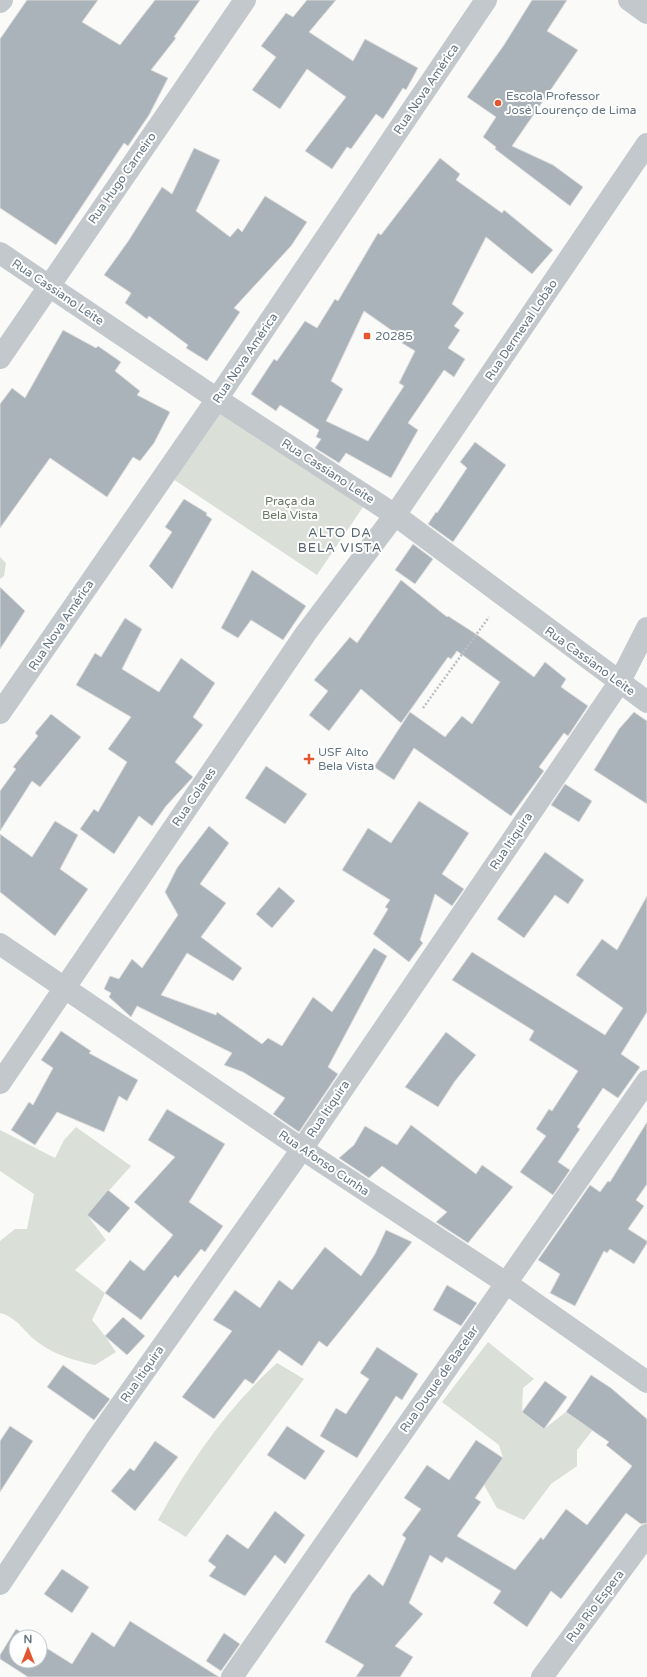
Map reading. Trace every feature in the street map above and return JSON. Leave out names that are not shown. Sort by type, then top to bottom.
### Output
[{"type":"street","name":"Rua Hugo Carneiro","points":[[0,358],[245,0]]},
{"type":"street","name":"Rua Nova América","points":[[0,714],[217,399],[486,0]]},
{"type":"street","points":[[629,0],[647,13]]},
{"type":"street","name":"Rua Dermeval Lobão","points":[[395,515],[647,144]]},
{"type":"street","name":"Rua Cassiano Leite","points":[[0,253],[217,399],[395,515],[619,683],[647,702]]},
{"type":"street","name":"Rua Colares","points":[[0,1083],[306,633],[395,515]]},
{"type":"street","name":"Rua Itiquira","points":[[0,1584],[98,1437],[302,1149],[619,683],[647,628]]},
{"type":"street","name":"Rua Afonso Cunha","points":[[0,944],[64,989],[302,1149],[506,1284],[647,1382]]},
{"type":"street","name":"Rua Duque de Bacelar","points":[[232,1677],[647,1080]]},
{"type":"street","name":"Rua Rio Espera","points":[[542,1677],[647,1536]]},
{"type":"path","points":[[423,708],[504,597]]},
{"type":"green space","name":"Praça da Bela Vista","points":[[216,408],[363,507],[317,575],[170,477]]},
{"type":"green space","points":[[0,557],[6,563],[4,576],[0,579]]},
{"type":"green space","points":[[76,1127],[131,1166],[87,1215],[106,1240],[75,1270],[105,1293],[92,1320],[116,1352],[95,1365],[52,1351],[34,1339],[12,1318],[0,1313],[0,1241],[15,1229],[27,1229],[34,1194],[0,1171],[0,1130],[55,1158],[64,1140]]},
{"type":"green space","points":[[488,1342],[534,1379],[523,1388],[522,1412],[544,1429],[566,1412],[584,1425],[599,1422],[577,1450],[577,1466],[551,1484],[524,1520],[497,1508],[484,1485],[503,1458],[499,1445],[442,1402]]},
{"type":"green space","points":[[277,1363],[304,1379],[186,1537],[158,1520],[183,1477],[226,1417],[259,1380]]},
{"type":"building","points":[[27,0],[98,0],[82,22],[120,45],[155,0],[200,0],[174,37],[176,38],[151,70],[168,78],[149,115],[128,146],[124,143],[56,245],[0,208],[0,39]]},
{"type":"building","points":[[307,0],[336,0],[309,32],[353,61],[365,39],[418,68],[406,90],[403,88],[383,119],[376,114],[351,149],[347,147],[332,169],[305,151],[346,97],[307,69],[280,109],[252,90],[276,57],[261,46],[286,13],[293,17]]},
{"type":"building","points":[[532,0],[567,0],[547,31],[578,50],[512,146],[553,165],[583,187],[570,206],[495,149],[496,147],[483,137],[496,117],[467,97],[504,45]]},
{"type":"building","points":[[194,148],[220,160],[196,211],[230,237],[238,228],[242,232],[265,196],[307,222],[291,246],[234,308],[240,312],[207,361],[186,348],[188,345],[149,316],[147,319],[125,303],[131,293],[104,275],[129,240],[162,187],[172,194]]},
{"type":"building","points":[[440,158],[460,174],[456,180],[502,213],[504,210],[553,250],[532,274],[486,237],[452,304],[464,313],[454,326],[460,330],[448,348],[465,359],[454,377],[444,370],[408,423],[418,430],[391,478],[346,453],[339,463],[315,448],[321,439],[316,437],[319,430],[280,405],[276,411],[251,394],[274,359],[277,361],[305,321],[317,328],[335,299],[338,301],[378,233],[381,235]],"holes":[[[364,311],[404,339],[402,343],[415,351],[399,383],[404,386],[368,441],[326,421],[343,389],[331,381]]]},
{"type":"building","points":[[63,330],[96,348],[98,346],[121,362],[115,371],[140,391],[137,395],[170,412],[154,443],[140,461],[133,457],[107,497],[50,458],[0,528],[0,404],[12,388],[25,398]]},
{"type":"building","points":[[475,442],[506,465],[453,542],[428,524],[467,468],[460,462]]},
{"type":"building","points":[[184,499],[207,513],[206,515],[212,519],[172,589],[149,566],[172,532],[165,527]]},
{"type":"building","points":[[413,544],[433,559],[415,584],[395,570]]},
{"type":"building","points":[[252,570],[306,606],[283,640],[251,620],[238,638],[221,628]]},
{"type":"building","points":[[401,580],[447,617],[448,616],[479,636],[534,677],[545,662],[566,679],[561,687],[588,706],[568,736],[564,733],[539,767],[544,771],[511,816],[414,748],[394,780],[374,767],[410,712],[445,737],[462,716],[472,724],[500,682],[457,651],[451,659],[448,657],[401,723],[361,689],[329,731],[309,715],[328,691],[314,680],[350,637],[357,643]]},
{"type":"building","points":[[0,587],[25,611],[0,649]]},
{"type":"building","points":[[125,618],[142,629],[122,669],[159,692],[181,658],[215,683],[193,717],[203,725],[175,762],[193,777],[166,806],[152,826],[139,816],[114,854],[80,829],[94,809],[98,812],[127,762],[108,749],[131,717],[76,685],[95,653],[101,657]]},
{"type":"building","points":[[634,712],[647,721],[647,804],[594,770],[619,729]]},
{"type":"building","points":[[51,714],[81,737],[40,787],[32,781],[0,831],[0,791],[16,769],[13,767],[38,736],[35,733]]},
{"type":"building","points":[[266,766],[307,794],[285,824],[245,798]]},
{"type":"building","points":[[565,784],[592,801],[579,822],[551,805]]},
{"type":"building","points":[[419,801],[469,833],[442,874],[464,889],[452,906],[435,894],[420,940],[423,943],[409,962],[373,934],[388,909],[385,907],[390,900],[342,870],[368,828],[391,843]]},
{"type":"building","points":[[55,821],[78,835],[60,869],[88,889],[55,936],[0,892],[0,834],[32,857]]},
{"type":"building","points":[[209,826],[229,843],[200,884],[226,903],[201,937],[242,968],[233,981],[187,953],[161,995],[216,1015],[217,1012],[262,1044],[268,1038],[282,1046],[313,997],[332,1012],[374,948],[387,956],[328,1067],[338,1074],[299,1132],[273,1114],[285,1098],[243,1072],[224,1065],[232,1053],[137,1006],[131,1017],[109,997],[111,993],[104,989],[110,976],[119,979],[132,959],[142,968],[178,915],[165,892],[177,868]]},
{"type":"building","points":[[545,852],[584,880],[568,904],[555,895],[524,938],[497,919]]},
{"type":"building","points":[[279,887],[295,901],[272,928],[256,914]]},
{"type":"building","points":[[647,896],[647,1012],[621,1054],[640,1067],[618,1098],[603,1088],[577,1127],[580,1129],[558,1162],[570,1170],[553,1195],[520,1172],[546,1136],[536,1129],[549,1109],[552,1111],[578,1071],[529,1040],[534,1031],[452,980],[472,952],[605,1035],[623,1008],[576,975],[602,939],[617,950]]},
{"type":"building","points":[[61,1031],[91,1051],[89,1053],[138,1080],[127,1101],[119,1096],[104,1132],[57,1112],[35,1145],[11,1130],[29,1102],[33,1105],[53,1068],[41,1060]]},
{"type":"building","points":[[446,1032],[476,1055],[455,1081],[438,1107],[405,1087]]},
{"type":"building","points":[[167,1109],[225,1144],[189,1202],[223,1226],[205,1252],[201,1249],[178,1278],[175,1275],[141,1320],[105,1293],[130,1260],[144,1271],[173,1235],[134,1202],[175,1157],[148,1140]]},
{"type":"building","points":[[647,1122],[647,1184],[636,1200],[644,1206],[628,1229],[647,1241],[647,1243],[634,1264],[610,1249],[607,1253],[604,1251],[575,1306],[550,1293],[560,1274],[538,1260],[590,1185],[600,1192],[608,1181],[610,1182]]},
{"type":"building","points":[[411,1125],[476,1174],[482,1165],[513,1187],[468,1243],[436,1222],[447,1212],[382,1166],[369,1178],[339,1158],[354,1145],[365,1126],[397,1145]]},
{"type":"building","points":[[108,1190],[130,1208],[109,1233],[87,1215]]},
{"type":"building","points":[[386,1230],[412,1242],[327,1347],[319,1341],[302,1366],[279,1350],[253,1384],[245,1379],[214,1419],[182,1397],[232,1331],[213,1320],[235,1290],[260,1308],[279,1280],[292,1290],[325,1247],[361,1276],[375,1254]]},
{"type":"building","points":[[447,1285],[477,1303],[461,1326],[433,1310]]},
{"type":"building","points":[[123,1317],[145,1336],[127,1355],[105,1336]]},
{"type":"building","points":[[377,1347],[418,1374],[402,1400],[396,1396],[357,1458],[320,1436],[336,1408],[346,1414],[369,1379],[360,1373]]},
{"type":"building","points":[[63,1365],[110,1399],[94,1420],[47,1387]]},
{"type":"building","points":[[591,1375],[611,1388],[647,1419],[647,1523],[641,1524],[626,1513],[561,1599],[551,1591],[527,1627],[493,1603],[501,1591],[446,1557],[442,1563],[430,1555],[409,1603],[423,1614],[395,1646],[413,1657],[400,1677],[356,1677],[364,1665],[325,1642],[352,1594],[369,1574],[383,1586],[406,1538],[402,1535],[421,1509],[404,1498],[427,1465],[449,1480],[476,1440],[503,1458],[475,1498],[481,1502],[457,1536],[515,1570],[541,1537],[543,1540],[566,1509],[587,1525],[632,1466],[606,1445],[609,1442],[566,1412]]},
{"type":"building","points":[[545,1381],[567,1397],[544,1429],[522,1412]]},
{"type":"building","points":[[10,1426],[33,1441],[0,1492],[0,1441]]},
{"type":"building","points":[[287,1426],[325,1451],[305,1480],[267,1455]]},
{"type":"building","points":[[155,1441],[178,1457],[135,1511],[111,1491],[130,1468],[134,1471]]},
{"type":"building","points":[[275,1511],[305,1535],[285,1564],[275,1555],[245,1596],[209,1576],[216,1567],[208,1561],[227,1534],[248,1549]]},
{"type":"building","points":[[62,1569],[89,1587],[72,1613],[44,1594]]},
{"type":"building","points":[[130,1621],[219,1677],[28,1677],[16,1669],[48,1669],[48,1649],[72,1664],[92,1632],[114,1647]]},
{"type":"building","points":[[224,1633],[240,1644],[221,1671],[206,1661]]},
{"type":"building","points":[[8,1642],[8,1664],[0,1659],[0,1655]]},
{"type":"place","name":"Escola Professor José Lourenço de Lima","points":[[498,103]]},
{"type":"place","name":"20285","points":[[367,336]]},
{"type":"place","name":"USF Alto Bela Vista","points":[[309,759]]},
{"type":"district","name":"ALTO DA BELA VISTA","points":[[340,540]]}]
